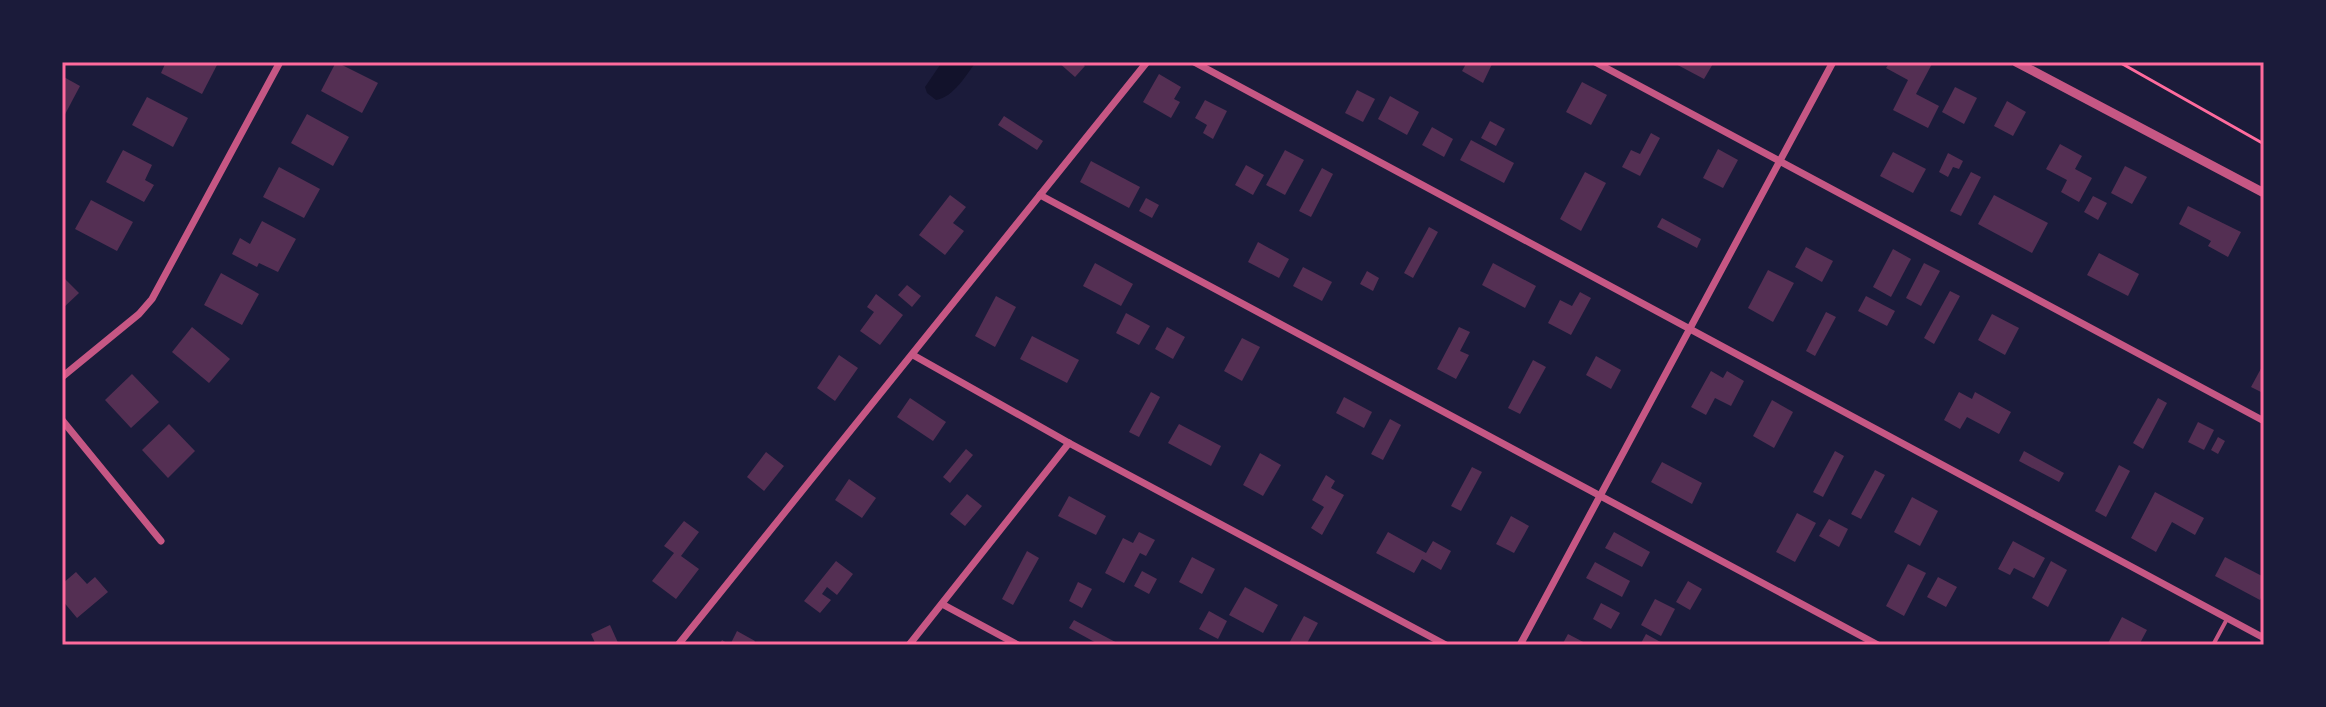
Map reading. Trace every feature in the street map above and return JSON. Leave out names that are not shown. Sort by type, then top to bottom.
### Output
[{"type":"street","points":[[62,377],[139,314],[152,299],[280,62]]},
{"type":"street","points":[[678,645],[1147,62]]},
{"type":"street","points":[[1194,62],[2227,618],[2264,642]]},
{"type":"street","points":[[1595,62],[2264,421]]},
{"type":"street","points":[[1520,645],[1833,62]]},
{"type":"street","points":[[2016,62],[2264,193]]},
{"type":"street","points":[[1040,195],[1878,645]]},
{"type":"street","points":[[913,355],[1069,443],[1446,645]]},
{"type":"street","points":[[62,420],[161,541]]},
{"type":"street","points":[[909,645],[1069,443]]},
{"type":"street","points":[[942,604],[1018,645]]},
{"type":"lane","points":[[2213,645],[2227,618]]},
{"type":"path","points":[[2119,62],[2264,144]]},
{"type":"shaded area","points":[[942,62],[976,62],[954,90],[936,100],[925,87]]},
{"type":"building","points":[[166,62],[212,62],[217,65],[202,94],[161,73]]},
{"type":"building","points":[[336,62],[378,83],[362,113],[321,91]]},
{"type":"building","points":[[1058,62],[1080,62],[1085,66],[1075,77]]},
{"type":"building","points":[[1467,62],[1493,62],[1483,83],[1462,71]]},
{"type":"building","points":[[1672,62],[1714,62],[1704,79]]},
{"type":"building","points":[[1890,62],[1933,62],[1916,94],[1939,106],[1928,128],[1893,110],[1908,80],[1886,68]]},
{"type":"building","points":[[1159,74],[1181,87],[1174,99],[1180,102],[1171,118],[1143,102]]},
{"type":"building","points":[[62,76],[80,86],[62,120]]},
{"type":"building","points":[[1582,82],[1607,95],[1591,125],[1566,112]]},
{"type":"building","points":[[1955,87],[1977,98],[1964,124],[1942,112]]},
{"type":"building","points":[[1357,90],[1375,99],[1363,122],[1345,113]]},
{"type":"building","points":[[1390,96],[1419,112],[1407,135],[1378,119]]},
{"type":"building","points":[[147,97],[188,118],[173,147],[132,125]]},
{"type":"building","points":[[1205,100],[1227,111],[1213,139],[1203,133],[1207,125],[1195,118]]},
{"type":"building","points":[[2007,101],[2026,112],[2013,136],[1994,126]]},
{"type":"building","points":[[307,114],[349,137],[333,166],[291,143]]},
{"type":"building","points":[[1004,116],[1043,141],[1037,150],[998,125]]},
{"type":"building","points":[[1490,121],[1505,129],[1496,146],[1481,138]]},
{"type":"building","points":[[1432,127],[1453,139],[1444,157],[1422,145]]},
{"type":"building","points":[[1651,133],[1660,138],[1640,176],[1622,167],[1631,150],[1640,154]]},
{"type":"building","points":[[1471,140],[1514,163],[1504,183],[1460,160]]},
{"type":"building","points":[[2060,144],[2082,156],[2075,169],[2092,178],[2079,202],[2061,192],[2067,180],[2046,169]]},
{"type":"building","points":[[1718,149],[1738,160],[1723,188],[1703,178]]},
{"type":"building","points":[[123,150],[152,165],[145,180],[154,185],[144,202],[106,182]]},
{"type":"building","points":[[1285,150],[1304,160],[1285,195],[1266,185]]},
{"type":"building","points":[[1893,152],[1926,169],[1913,193],[1880,176]]},
{"type":"building","points":[[1948,153],[1963,161],[1959,169],[1953,167],[1948,177],[1939,172]]},
{"type":"building","points":[[1091,161],[1140,187],[1129,208],[1080,182]]},
{"type":"building","points":[[1246,165],[1264,175],[1253,195],[1235,185]]},
{"type":"building","points":[[2125,166],[2147,177],[2132,204],[2111,193]]},
{"type":"building","points":[[279,167],[320,189],[304,218],[263,197]]},
{"type":"building","points":[[1322,168],[1333,174],[1311,217],[1299,211]]},
{"type":"building","points":[[1585,172],[1606,183],[1581,231],[1560,219]]},
{"type":"building","points":[[1971,172],[1981,177],[1961,216],[1950,211]]},
{"type":"building","points":[[950,195],[966,207],[953,223],[964,231],[945,255],[919,235]]},
{"type":"building","points":[[1994,195],[2048,223],[2032,253],[1978,224]]},
{"type":"building","points":[[2093,196],[2107,203],[2098,220],[2084,212]]},
{"type":"building","points":[[1146,198],[1159,205],[1152,218],[1139,211]]},
{"type":"building","points":[[91,200],[133,222],[117,251],[75,229]]},
{"type":"building","points":[[2188,206],[2241,232],[2228,257],[2208,246],[2211,241],[2179,224]]},
{"type":"building","points":[[1662,218],[1701,239],[1697,248],[1657,227]]},
{"type":"building","points":[[262,221],[296,239],[278,272],[259,263],[257,267],[232,254],[240,238],[250,244]]},
{"type":"building","points":[[1429,227],[1438,232],[1413,278],[1404,273]]},
{"type":"building","points":[[1258,242],[1289,259],[1279,278],[1248,262]]},
{"type":"building","points":[[1806,247],[1833,261],[1822,282],[1795,267]]},
{"type":"building","points":[[1893,249],[1911,259],[1891,297],[1873,287]]},
{"type":"building","points":[[2099,253],[2139,274],[2128,296],[2087,275]]},
{"type":"building","points":[[1095,263],[1133,284],[1121,306],[1083,286]]},
{"type":"building","points":[[1493,263],[1536,286],[1525,308],[1482,285]]},
{"type":"building","points":[[1924,263],[1940,271],[1921,306],[1906,298]]},
{"type":"building","points":[[1303,267],[1332,282],[1322,301],[1293,286]]},
{"type":"building","points":[[1768,270],[1794,283],[1773,322],[1748,308]]},
{"type":"building","points":[[1367,271],[1379,278],[1373,291],[1360,284]]},
{"type":"building","points":[[221,273],[259,294],[242,325],[204,305]]},
{"type":"building","points":[[62,276],[79,293],[62,309]]},
{"type":"building","points":[[907,285],[921,296],[912,307],[898,295]]},
{"type":"building","points":[[1950,291],[1960,296],[1934,344],[1924,338]]},
{"type":"building","points":[[1580,292],[1591,298],[1571,335],[1548,323],[1560,300],[1572,306]]},
{"type":"building","points":[[876,294],[903,315],[880,345],[860,331],[874,312],[867,307]]},
{"type":"building","points":[[996,296],[1016,307],[995,347],[975,336]]},
{"type":"building","points":[[1866,296],[1895,311],[1887,326],[1858,311]]},
{"type":"building","points":[[1826,312],[1836,317],[1815,356],[1806,351]]},
{"type":"building","points":[[1126,313],[1150,326],[1139,345],[1116,333]]},
{"type":"building","points":[[1992,314],[2019,328],[2005,355],[1978,340]]},
{"type":"building","points":[[192,327],[230,359],[209,383],[172,352]]},
{"type":"building","points":[[1167,327],[1185,337],[1173,359],[1155,349]]},
{"type":"building","points":[[1459,327],[1470,332],[1460,351],[1469,355],[1456,379],[1437,369]]},
{"type":"building","points":[[1032,336],[1079,360],[1067,383],[1020,359]]},
{"type":"building","points":[[1242,338],[1260,347],[1242,381],[1224,371]]},
{"type":"building","points":[[839,355],[858,368],[835,401],[817,388]]},
{"type":"building","points":[[1596,356],[1621,370],[1611,389],[1586,375]]},
{"type":"building","points":[[1533,360],[1546,367],[1520,414],[1508,408]]},
{"type":"building","points":[[2264,363],[2264,391],[2263,393],[2251,387]]},
{"type":"building","points":[[1711,371],[1723,378],[1727,371],[1744,381],[1731,406],[1715,398],[1706,415],[1691,407]]},
{"type":"building","points":[[132,374],[159,402],[131,428],[105,400]]},
{"type":"building","points":[[1151,392],[1160,397],[1139,437],[1129,432]]},
{"type":"building","points":[[1959,392],[1972,399],[1975,392],[2011,412],[1999,434],[1967,417],[1960,429],[1944,420]]},
{"type":"building","points":[[1344,397],[1372,412],[1364,428],[1336,413]]},
{"type":"building","points":[[910,398],[946,422],[933,441],[897,417]]},
{"type":"building","points":[[2158,398],[2167,403],[2143,449],[2133,443]]},
{"type":"building","points":[[1772,400],[1793,412],[1774,448],[1753,436]]},
{"type":"building","points":[[1390,419],[1401,425],[1383,460],[1371,454]]},
{"type":"building","points":[[2198,422],[2214,430],[2204,450],[2188,442]]},
{"type":"building","points":[[169,424],[195,451],[168,478],[142,450]]},
{"type":"building","points":[[1179,424],[1221,446],[1211,466],[1168,443]]},
{"type":"building","points":[[2218,437],[2225,441],[2218,454],[2211,450]]},
{"type":"building","points":[[966,449],[973,455],[950,483],[943,477]]},
{"type":"building","points":[[1835,451],[1844,456],[1823,497],[1813,492]]},
{"type":"building","points":[[2024,451],[2064,473],[2059,482],[2019,461]]},
{"type":"building","points":[[766,452],[784,466],[764,491],[747,477]]},
{"type":"building","points":[[1260,453],[1281,465],[1263,496],[1243,485]]},
{"type":"building","points":[[1662,462],[1702,483],[1692,504],[1651,482]]},
{"type":"building","points":[[2119,465],[2130,471],[2106,517],[2095,511]]},
{"type":"building","points":[[1472,467],[1482,472],[1461,511],[1451,506]]},
{"type":"building","points":[[1875,470],[1885,475],[1861,519],[1851,514]]},
{"type":"building","points":[[1326,475],[1335,481],[1331,488],[1344,495],[1322,535],[1311,528],[1324,507],[1312,500]]},
{"type":"building","points":[[849,479],[876,498],[862,518],[835,500]]},
{"type":"building","points":[[2155,492],[2204,518],[2195,535],[2172,522],[2156,552],[2131,538]]},
{"type":"building","points":[[967,494],[982,506],[965,526],[950,514]]},
{"type":"building","points":[[1069,496],[1106,516],[1096,535],[1058,516]]},
{"type":"building","points":[[1912,497],[1938,511],[1920,546],[1894,532]]},
{"type":"building","points":[[1797,513],[1816,523],[1795,562],[1776,552]]},
{"type":"building","points":[[1511,516],[1529,526],[1514,553],[1496,544]]},
{"type":"building","points":[[1829,519],[1848,529],[1839,547],[1819,536]]},
{"type":"building","points":[[684,521],[699,532],[681,556],[699,569],[676,599],[652,581],[674,553],[664,546]]},
{"type":"building","points":[[1139,532],[1155,540],[1146,556],[1140,553],[1124,583],[1105,573],[1123,538],[1133,543]]},
{"type":"building","points":[[1388,532],[1426,553],[1433,541],[1451,551],[1441,570],[1422,559],[1414,573],[1376,553]]},
{"type":"building","points":[[1614,532],[1650,552],[1642,567],[1605,548]]},
{"type":"building","points":[[2013,541],[2045,558],[2034,578],[2014,568],[2010,575],[1998,569]]},
{"type":"building","points":[[1027,551],[1039,558],[1013,605],[1002,599]]},
{"type":"building","points":[[1192,557],[1215,569],[1202,594],[1179,582]]},
{"type":"building","points":[[2225,557],[2264,577],[2264,592],[2260,600],[2215,576]]},
{"type":"building","points":[[836,561],[853,574],[837,595],[827,587],[822,594],[831,600],[820,613],[804,601]]},
{"type":"building","points":[[2051,561],[2067,570],[2048,607],[2032,598]]},
{"type":"building","points":[[1595,562],[1630,581],[1622,597],[1586,578]]},
{"type":"building","points":[[1908,564],[1926,573],[1904,616],[1886,606]]},
{"type":"building","points":[[1142,571],[1157,579],[1149,594],[1134,586]]},
{"type":"building","points":[[76,572],[87,584],[95,577],[108,592],[77,618],[62,600],[62,584]]},
{"type":"building","points":[[1938,577],[1957,587],[1946,607],[1927,597]]},
{"type":"building","points":[[1688,581],[1702,589],[1690,610],[1676,602]]},
{"type":"building","points":[[1078,582],[1092,589],[1082,608],[1069,601]]},
{"type":"building","points":[[1245,587],[1278,605],[1263,633],[1229,615]]},
{"type":"building","points":[[1655,599],[1675,609],[1661,636],[1641,625]]},
{"type":"building","points":[[1601,603],[1620,613],[1611,629],[1593,619]]},
{"type":"building","points":[[1209,611],[1227,621],[1218,639],[1199,629]]},
{"type":"building","points":[[1304,616],[1318,623],[1306,645],[1288,645]]},
{"type":"building","points":[[2122,617],[2147,630],[2139,645],[2107,645]]},
{"type":"building","points":[[1074,620],[1121,645],[1100,645],[1069,628]]},
{"type":"building","points":[[610,625],[619,645],[596,645],[591,634]]},
{"type":"building","points":[[737,631],[755,641],[753,645],[730,645]]},
{"type":"building","points":[[1568,634],[1589,645],[1562,645]]},
{"type":"building","points":[[1646,634],[1666,645],[1640,645]]}]
